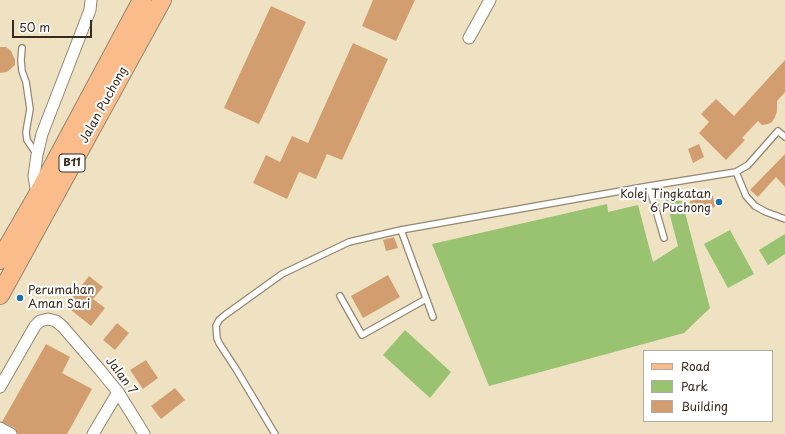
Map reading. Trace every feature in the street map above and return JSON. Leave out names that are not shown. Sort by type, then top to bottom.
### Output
[{"type":"main road","name":"Jalan Puchong","points":[[0,260],[37,196],[142,0]]},
{"type":"main road","name":"Jalan Puchong","points":[[0,295],[162,0]]},
{"type":"street","points":[[37,196],[34,176],[37,155],[46,120],[90,10],[91,0]]},
{"type":"street","points":[[469,38],[490,0]]},
{"type":"street","name":"Jalan 7","points":[[0,387],[40,321],[48,319],[56,321],[118,392],[144,434]]},
{"type":"street","points":[[93,434],[118,392]]},
{"type":"street","points":[[0,428],[11,434]]},
{"type":"lane","points":[[22,48],[22,70],[30,109],[26,132],[27,140],[37,155]]},
{"type":"lane","points":[[275,434],[219,343],[216,326],[220,320],[282,274],[349,242],[401,230],[736,172],[748,165],[778,131],[785,137]]},
{"type":"lane","points":[[736,172],[746,196],[755,206],[785,219]]},
{"type":"lane","points":[[649,186],[664,238]]},
{"type":"lane","points":[[401,230],[433,317]]},
{"type":"lane","points":[[340,296],[362,335],[426,300]]},
{"type":"green space","points":[[666,200],[682,201],[710,308],[684,333],[489,386],[432,244],[607,204],[608,212],[638,205],[653,262],[678,246]]},
{"type":"green space","points":[[730,230],[754,274],[728,288],[704,244]]},
{"type":"green space","points":[[785,234],[785,254],[768,265],[759,250]]},
{"type":"green space","points":[[405,330],[451,372],[430,398],[383,355]]},
{"type":"building","points":[[373,0],[415,0],[396,41],[362,26]]},
{"type":"building","points":[[271,6],[306,22],[259,124],[224,108]]},
{"type":"building","points":[[353,43],[388,59],[342,160],[327,154],[316,179],[299,172],[287,199],[253,183],[266,155],[280,162],[292,136],[308,143]]},
{"type":"building","points":[[0,47],[6,47],[11,51],[15,60],[15,65],[7,72],[0,73]]},
{"type":"building","points":[[785,60],[785,92],[777,101],[777,111],[775,117],[772,122],[768,124],[762,125],[758,121],[742,138],[745,140],[726,160],[699,133],[709,122],[701,114],[716,99],[734,116]]},
{"type":"building","points":[[699,144],[704,157],[693,163],[688,149]]},
{"type":"building","points":[[785,154],[785,187],[776,177],[758,197],[750,190]]},
{"type":"building","points":[[713,196],[715,207],[692,212],[690,201]]},
{"type":"building","points":[[394,237],[398,248],[386,251],[383,240]]},
{"type":"building","points":[[388,275],[400,297],[363,318],[351,296]]},
{"type":"building","points":[[89,276],[103,287],[93,299],[105,308],[91,326],[66,306]]},
{"type":"building","points":[[117,323],[129,333],[115,350],[103,340]]},
{"type":"building","points":[[46,344],[70,357],[62,373],[92,389],[67,434],[18,434],[15,428],[2,422]]},
{"type":"building","points":[[146,360],[158,378],[143,389],[130,370]]},
{"type":"building","points":[[175,388],[185,400],[161,419],[151,406]]},
{"type":"place","name":"Kolej Tingkatan 6 Puchong","points":[[719,202]]},
{"type":"place","name":"Perumahan Aman Sari","points":[[20,298]]}]
